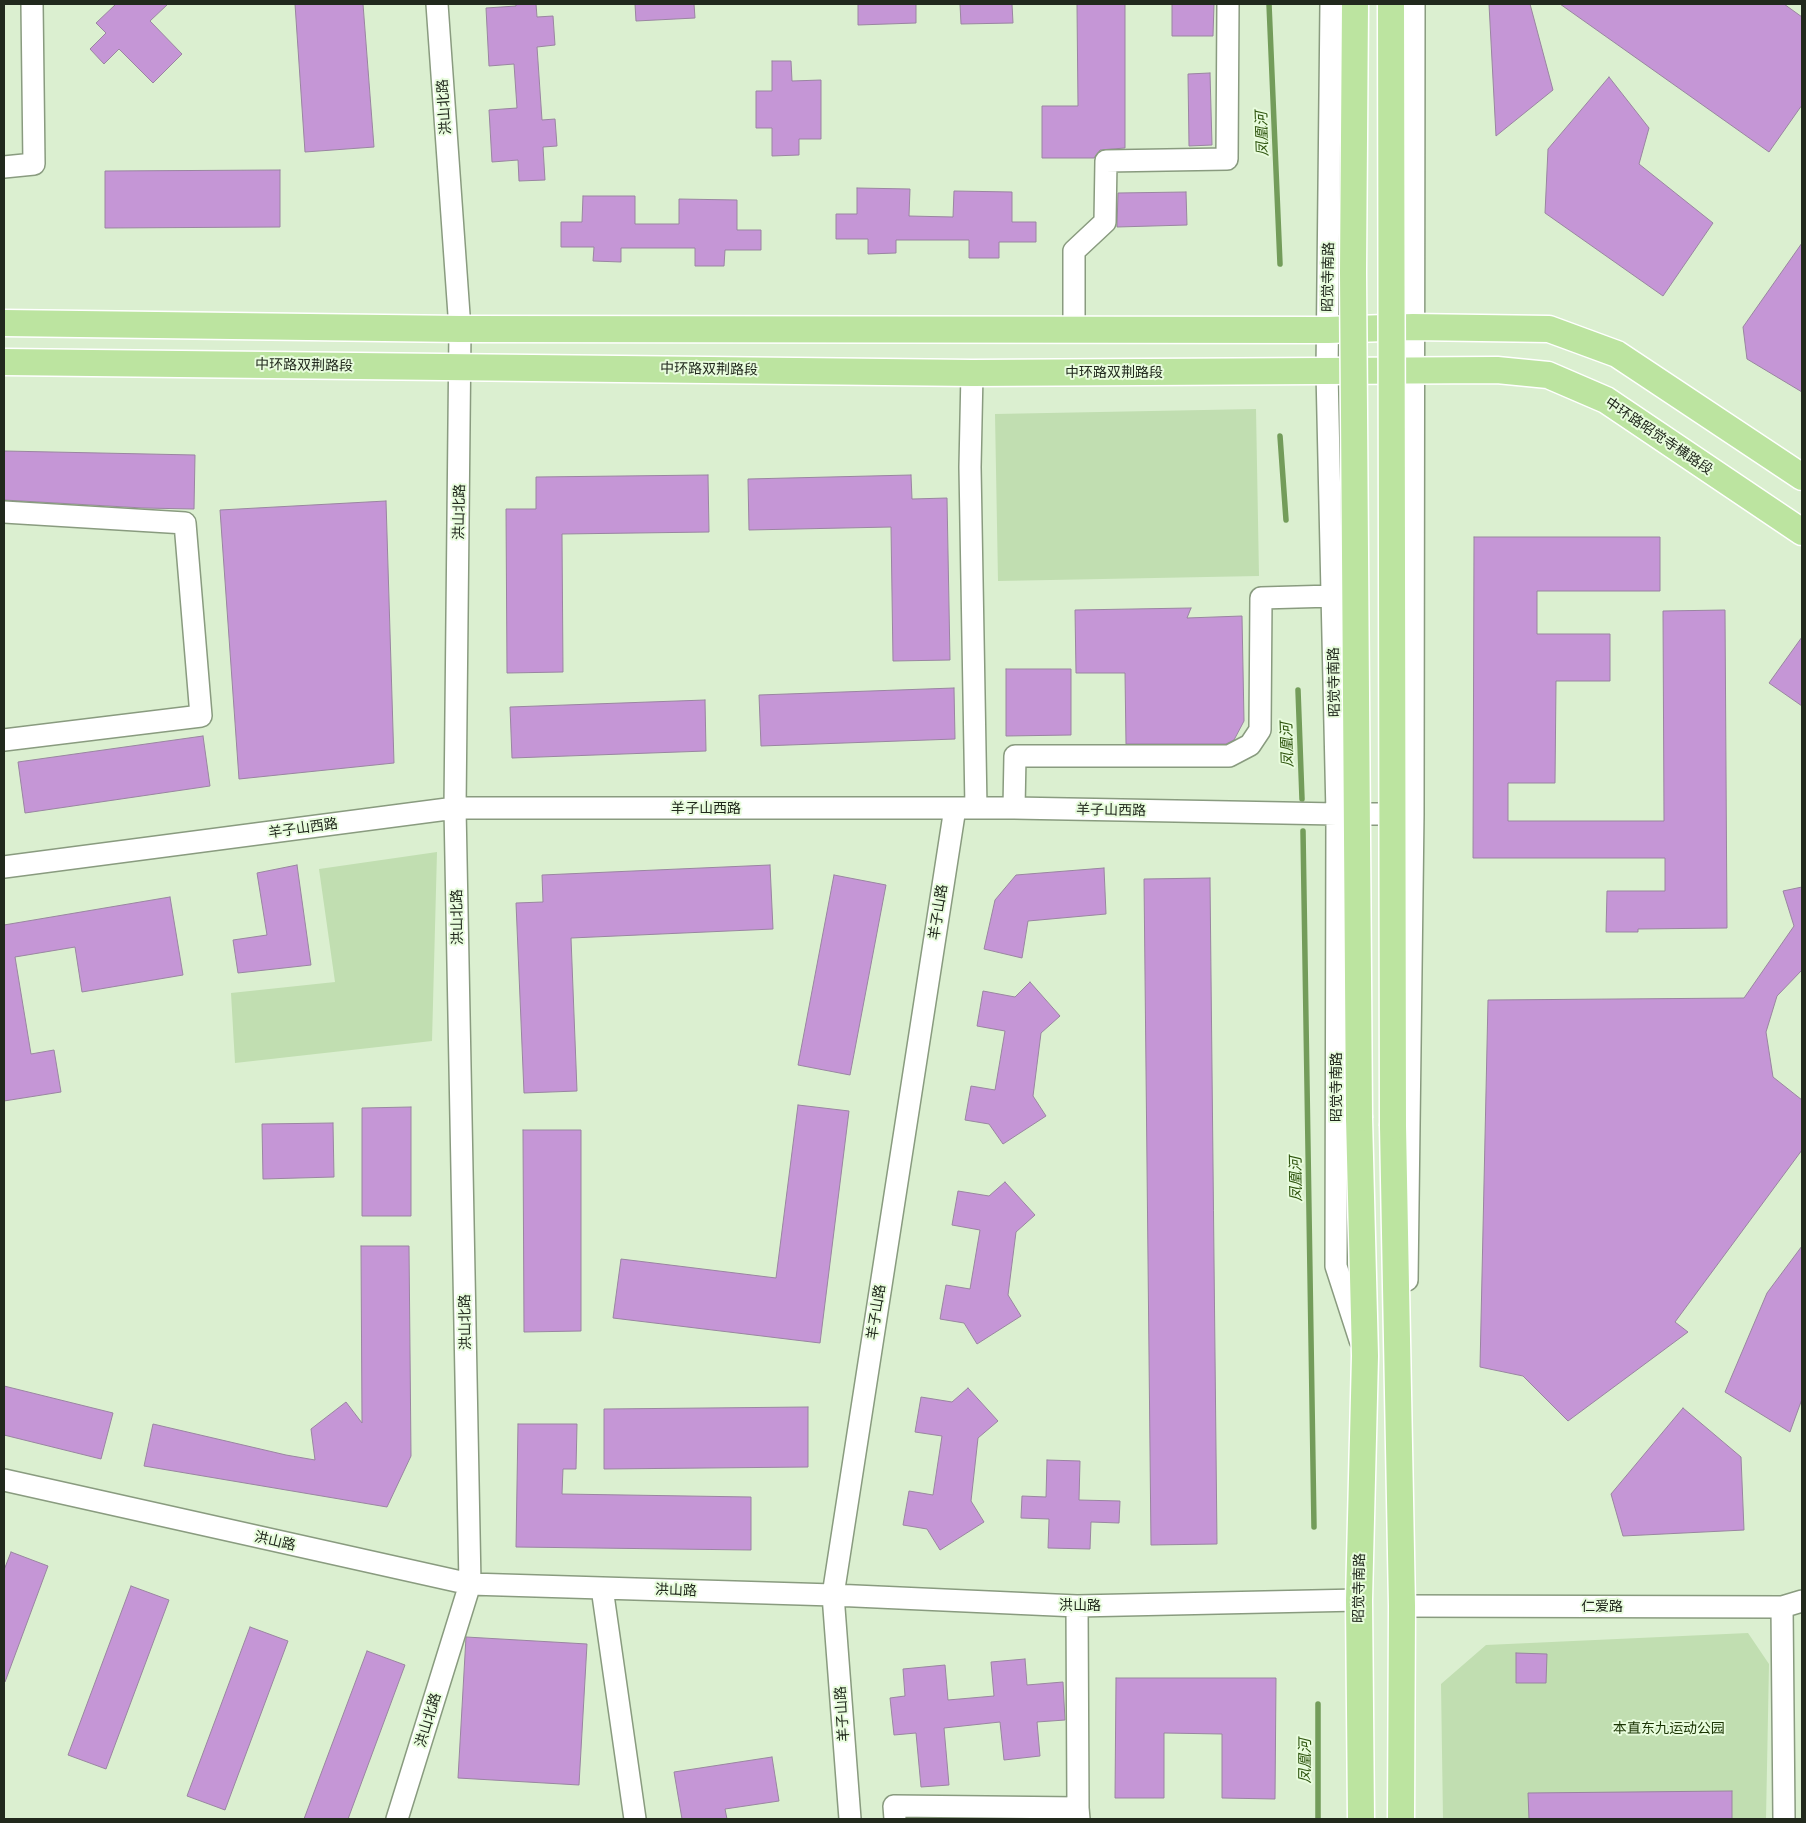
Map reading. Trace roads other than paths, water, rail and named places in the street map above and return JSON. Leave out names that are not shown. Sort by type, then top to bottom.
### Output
[{"type":"main road","name":"昭觉寺南路","points":[[1355,4],[1353,272],[1359,1118],[1365,1356],[1359,1600],[1361,1819]]},
{"type":"main road","points":[[1391,4],[1394,1126],[1402,1606],[1401,1819]]},
{"type":"main road","points":[[4,323],[460,329],[1328,330],[1413,327],[1550,329],[1617,354],[1802,477]]},
{"type":"main road","name":"中环路双荆路段","points":[[4,362],[972,373],[1327,372],[1414,369]]},
{"type":"main road","name":"中环路昭觉寺横路段","points":[[1414,369],[1497,370],[1548,374],[1606,400],[1802,532]]},
{"type":"street","points":[[4,166],[34,164],[32,4]]},
{"type":"street","name":"洪山北路","points":[[397,1819],[470,1584],[455,808],[461,366],[437,4]]},
{"type":"street","points":[[1074,330],[1074,251],[1105,222],[1106,160],[1227,159],[1228,4]]},
{"type":"street","name":"昭觉寺南路","points":[[1331,4],[1327,372],[1337,814],[1336,1266],[1365,1356]]},
{"type":"street","points":[[1397,1358],[1408,1269],[1413,814],[1414,4]]},
{"type":"street","name":"羊子山路","points":[[850,1819],[832,1595],[965,808],[972,373]]},
{"type":"street","points":[[4,512],[185,523],[201,716],[4,740]]},
{"type":"street","points":[[1014,808],[1015,756],[1229,756],[1250,745],[1260,730],[1261,598],[1333,596]]},
{"type":"street","name":"羊子山西路","points":[[4,867],[455,808],[1014,808],[1413,814]]},
{"type":"street","name":"洪山路","points":[[4,1480],[470,1584],[832,1595],[1077,1606],[1359,1600]]},
{"type":"street","points":[[602,1588],[635,1819]]},
{"type":"street","points":[[1784,1819],[1792,1604]]},
{"type":"street","name":"仁爱路","points":[[1402,1606],[1792,1604]]},
{"type":"street","points":[[895,1819],[894,1806],[1078,1814],[1077,1606]]},
{"type":"waterway","name":"凤凰河","points":[[1269,4],[1280,264]]},
{"type":"waterway","name":"凤凰河","points":[[1280,436],[1286,520]]},
{"type":"waterway","name":"凤凰河","points":[[1298,690],[1302,799]]},
{"type":"waterway","name":"凤凰河","points":[[1303,831],[1314,1527]]},
{"type":"waterway","name":"凤凰河","points":[[1318,1704],[1318,1819]]},
{"type":"park label","name":"本直东九运动公园","points":[[1669,1728]]}]
